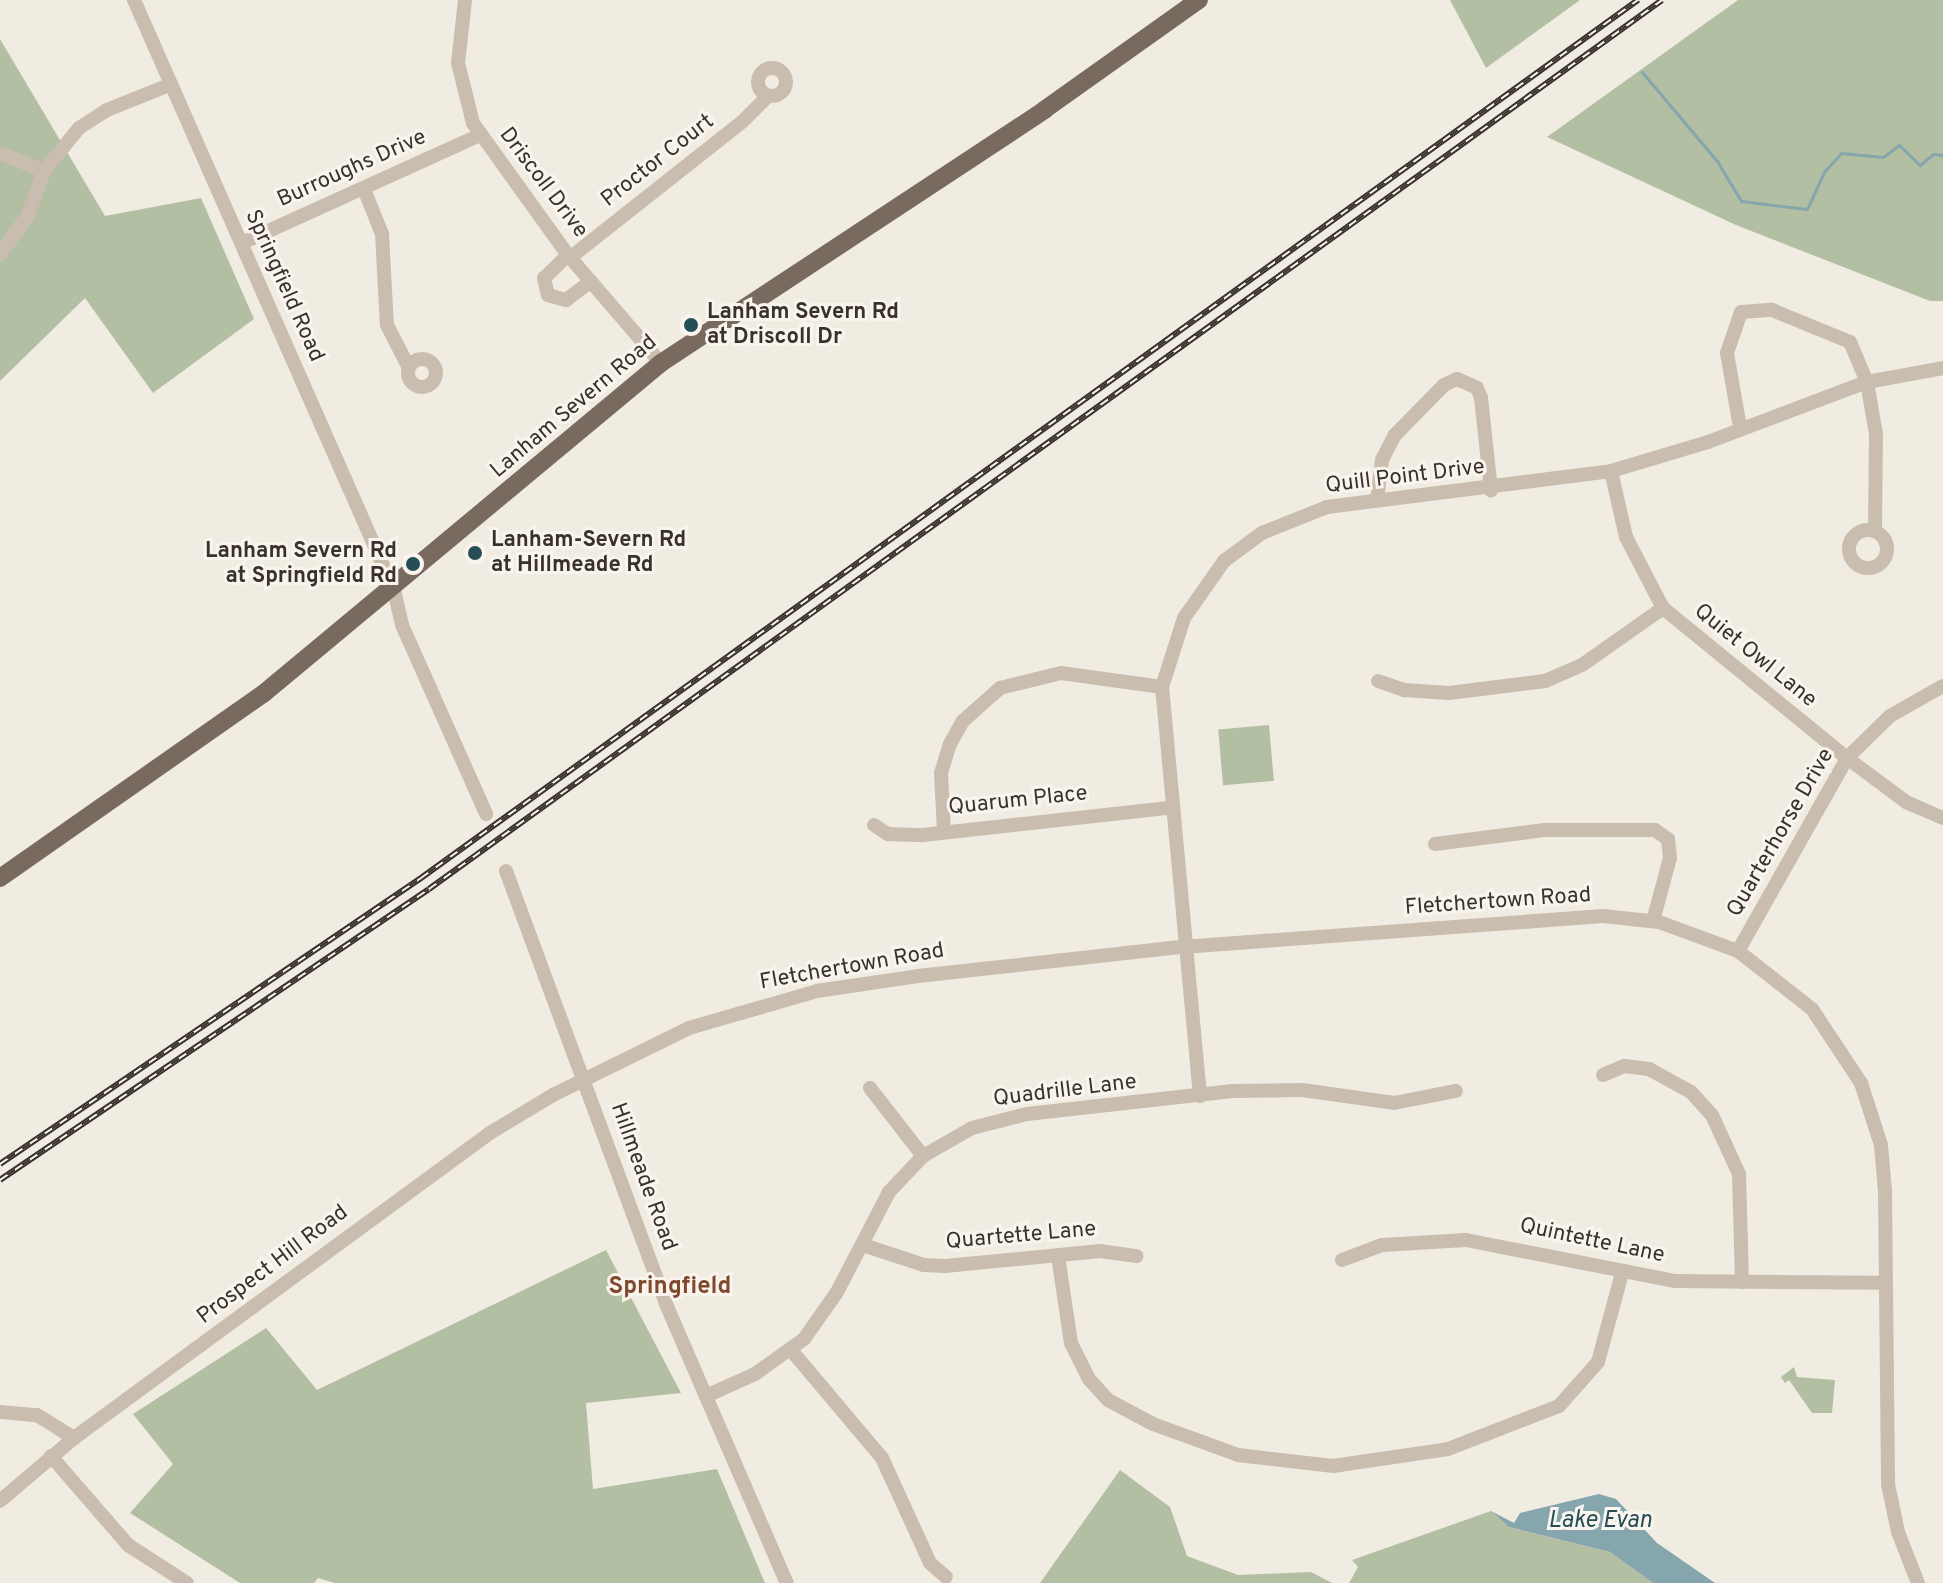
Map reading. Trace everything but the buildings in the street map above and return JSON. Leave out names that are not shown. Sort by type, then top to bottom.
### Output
[{"type":"main road","name":"Lanham Severn Road","points":[[0,878],[229,720],[394,590],[661,363],[1044,110],[1199,0]]},
{"type":"street","name":"Springfield Road","points":[[134,0],[394,590]]},
{"type":"street","name":"Driscoll Drive","points":[[465,0],[458,63],[468,110],[480,135],[570,256],[661,363]]},
{"type":"street","points":[[0,255],[28,215],[44,171],[79,128],[107,110],[169,85]]},
{"type":"street","name":"Proctor Court","points":[[591,281],[566,300],[548,295],[544,278],[743,121],[768,96]]},
{"type":"street","name":"Burroughs Drive","points":[[242,243],[480,135]]},
{"type":"street","points":[[0,153],[44,171]]},
{"type":"street","points":[[364,189],[382,234],[387,325],[409,368]]},
{"type":"street","points":[[1740,427],[1727,353],[1735,320],[1747,309],[1772,310],[1839,335],[1856,349],[1867,382],[1877,452],[1875,531]]},
{"type":"street","name":"Quill Point Drive","points":[[1200,1096],[1169,808],[1162,687],[1188,611],[1214,572],[1236,550],[1308,512],[1377,500],[1491,490],[1611,471],[1867,382],[1943,368]]},
{"type":"street","points":[[1377,500],[1382,460],[1395,435],[1444,385],[1457,379],[1477,388],[1481,398],[1491,490]]},
{"type":"street","name":"Quiet Owl Lane","points":[[1611,471],[1626,537],[1663,608],[1847,758],[1906,802],[1943,818]]},
{"type":"street","points":[[394,590],[402,625],[486,814]]},
{"type":"street","points":[[1378,681],[1404,690],[1465,693],[1545,681],[1582,665],[1663,608]]},
{"type":"street","points":[[944,831],[941,773],[950,744],[963,721],[1000,688],[1034,676],[1061,673],[1162,687]]},
{"type":"street","name":"Quarterhorse Drive","points":[[1738,951],[1847,758],[1890,716],[1943,686]]},
{"type":"street","name":"Quarum Place","points":[[874,825],[900,835],[1169,808]]},
{"type":"street","points":[[1435,844],[1545,830],[1655,830],[1668,839],[1670,858],[1653,921]]},
{"type":"street","name":"Hillmeade Road","points":[[506,871],[661,1291],[787,1583]]},
{"type":"street","name":"Fletchertown Road","points":[[584,1080],[689,1028],[803,994],[1182,947],[1570,917],[1653,921],[1738,951],[1812,1009],[1861,1083],[1883,1164],[1888,1484],[1898,1532],[1918,1583]]},
{"type":"street","points":[[1603,1075],[1624,1066],[1649,1069],[1691,1092],[1712,1115],[1739,1174],[1742,1282]]},
{"type":"street","name":"Prospect Hill Road","points":[[0,1501],[74,1438],[490,1133],[584,1080]]},
{"type":"street","points":[[870,1088],[923,1156]]},
{"type":"street","name":"Quadrille Lane","points":[[706,1396],[755,1374],[791,1350],[817,1324],[863,1245],[879,1207],[923,1156],[957,1134],[1004,1118],[1200,1096],[1302,1090],[1394,1103],[1456,1091]]},
{"type":"street","name":"Quintette Lane","points":[[1342,1260],[1382,1245],[1466,1240],[1622,1273],[1742,1282],[1884,1283]]},
{"type":"street","name":"Quartette Lane","points":[[863,1245],[924,1265],[1100,1251],[1137,1256]]},
{"type":"street","points":[[1058,1256],[1071,1343],[1089,1379],[1108,1400],[1153,1424],[1238,1455],[1333,1466],[1448,1449],[1559,1406],[1598,1362],[1622,1273]]},
{"type":"street","points":[[791,1350],[882,1458],[930,1563],[946,1577]]},
{"type":"street","points":[[0,1412],[37,1415],[74,1438]]},
{"type":"street","points":[[51,1456],[128,1545],[187,1583]]},
{"type":"green space","points":[[1450,0],[1580,0],[1486,68]]},
{"type":"green space","points":[[1738,0],[1943,0],[1943,301],[1930,301],[1736,225],[1547,137]]},
{"type":"green space","points":[[0,39],[105,216],[201,198],[254,319],[153,393],[85,298],[0,381]]},
{"type":"green space","points":[[1269,725],[1274,781],[1223,785],[1218,729]]},
{"type":"green space","points":[[606,1250],[681,1393],[586,1403],[593,1489],[717,1469],[765,1583],[335,1583],[318,1578],[314,1583],[240,1583],[130,1513],[173,1464],[133,1414],[266,1328],[317,1390]]},
{"type":"green space","points":[[1794,1367],[1797,1377],[1835,1380],[1832,1413],[1812,1413],[1789,1380],[1785,1383],[1781,1377]]},
{"type":"green space","points":[[1120,1470],[1170,1507],[1187,1556],[1238,1575],[1311,1572],[1332,1583],[1040,1583]]},
{"type":"green space","points":[[1491,1511],[1509,1527],[1610,1552],[1653,1583],[1349,1583],[1358,1567],[1352,1560]]},
{"type":"water","name":"Lake Evan","points":[[1599,1494],[1616,1499],[1657,1543],[1715,1583],[1653,1583],[1610,1552],[1509,1527],[1491,1511],[1514,1523],[1520,1513]]},
{"type":"waterway","points":[[1642,72],[1717,161],[1741,201],[1807,209],[1824,172],[1841,153],[1883,157],[1899,145],[1920,165],[1933,154],[1943,155]]},
{"type":"railway","points":[[0,1164],[421,878],[1638,0]]},
{"type":"railway","points":[[0,1180],[429,889],[1662,0]]},
{"type":"place","name":"Lanham Severn Rd at Driscoll Dr","points":[[691,325]]},
{"type":"place","name":"Lanham-Severn Rd at Hillmeade Rd","points":[[475,553]]},
{"type":"place","name":"Lanham Severn Rd at Springfield Rd","points":[[413,564]]},
{"type":"district","name":"Springfield","points":[[670,1288]]}]
